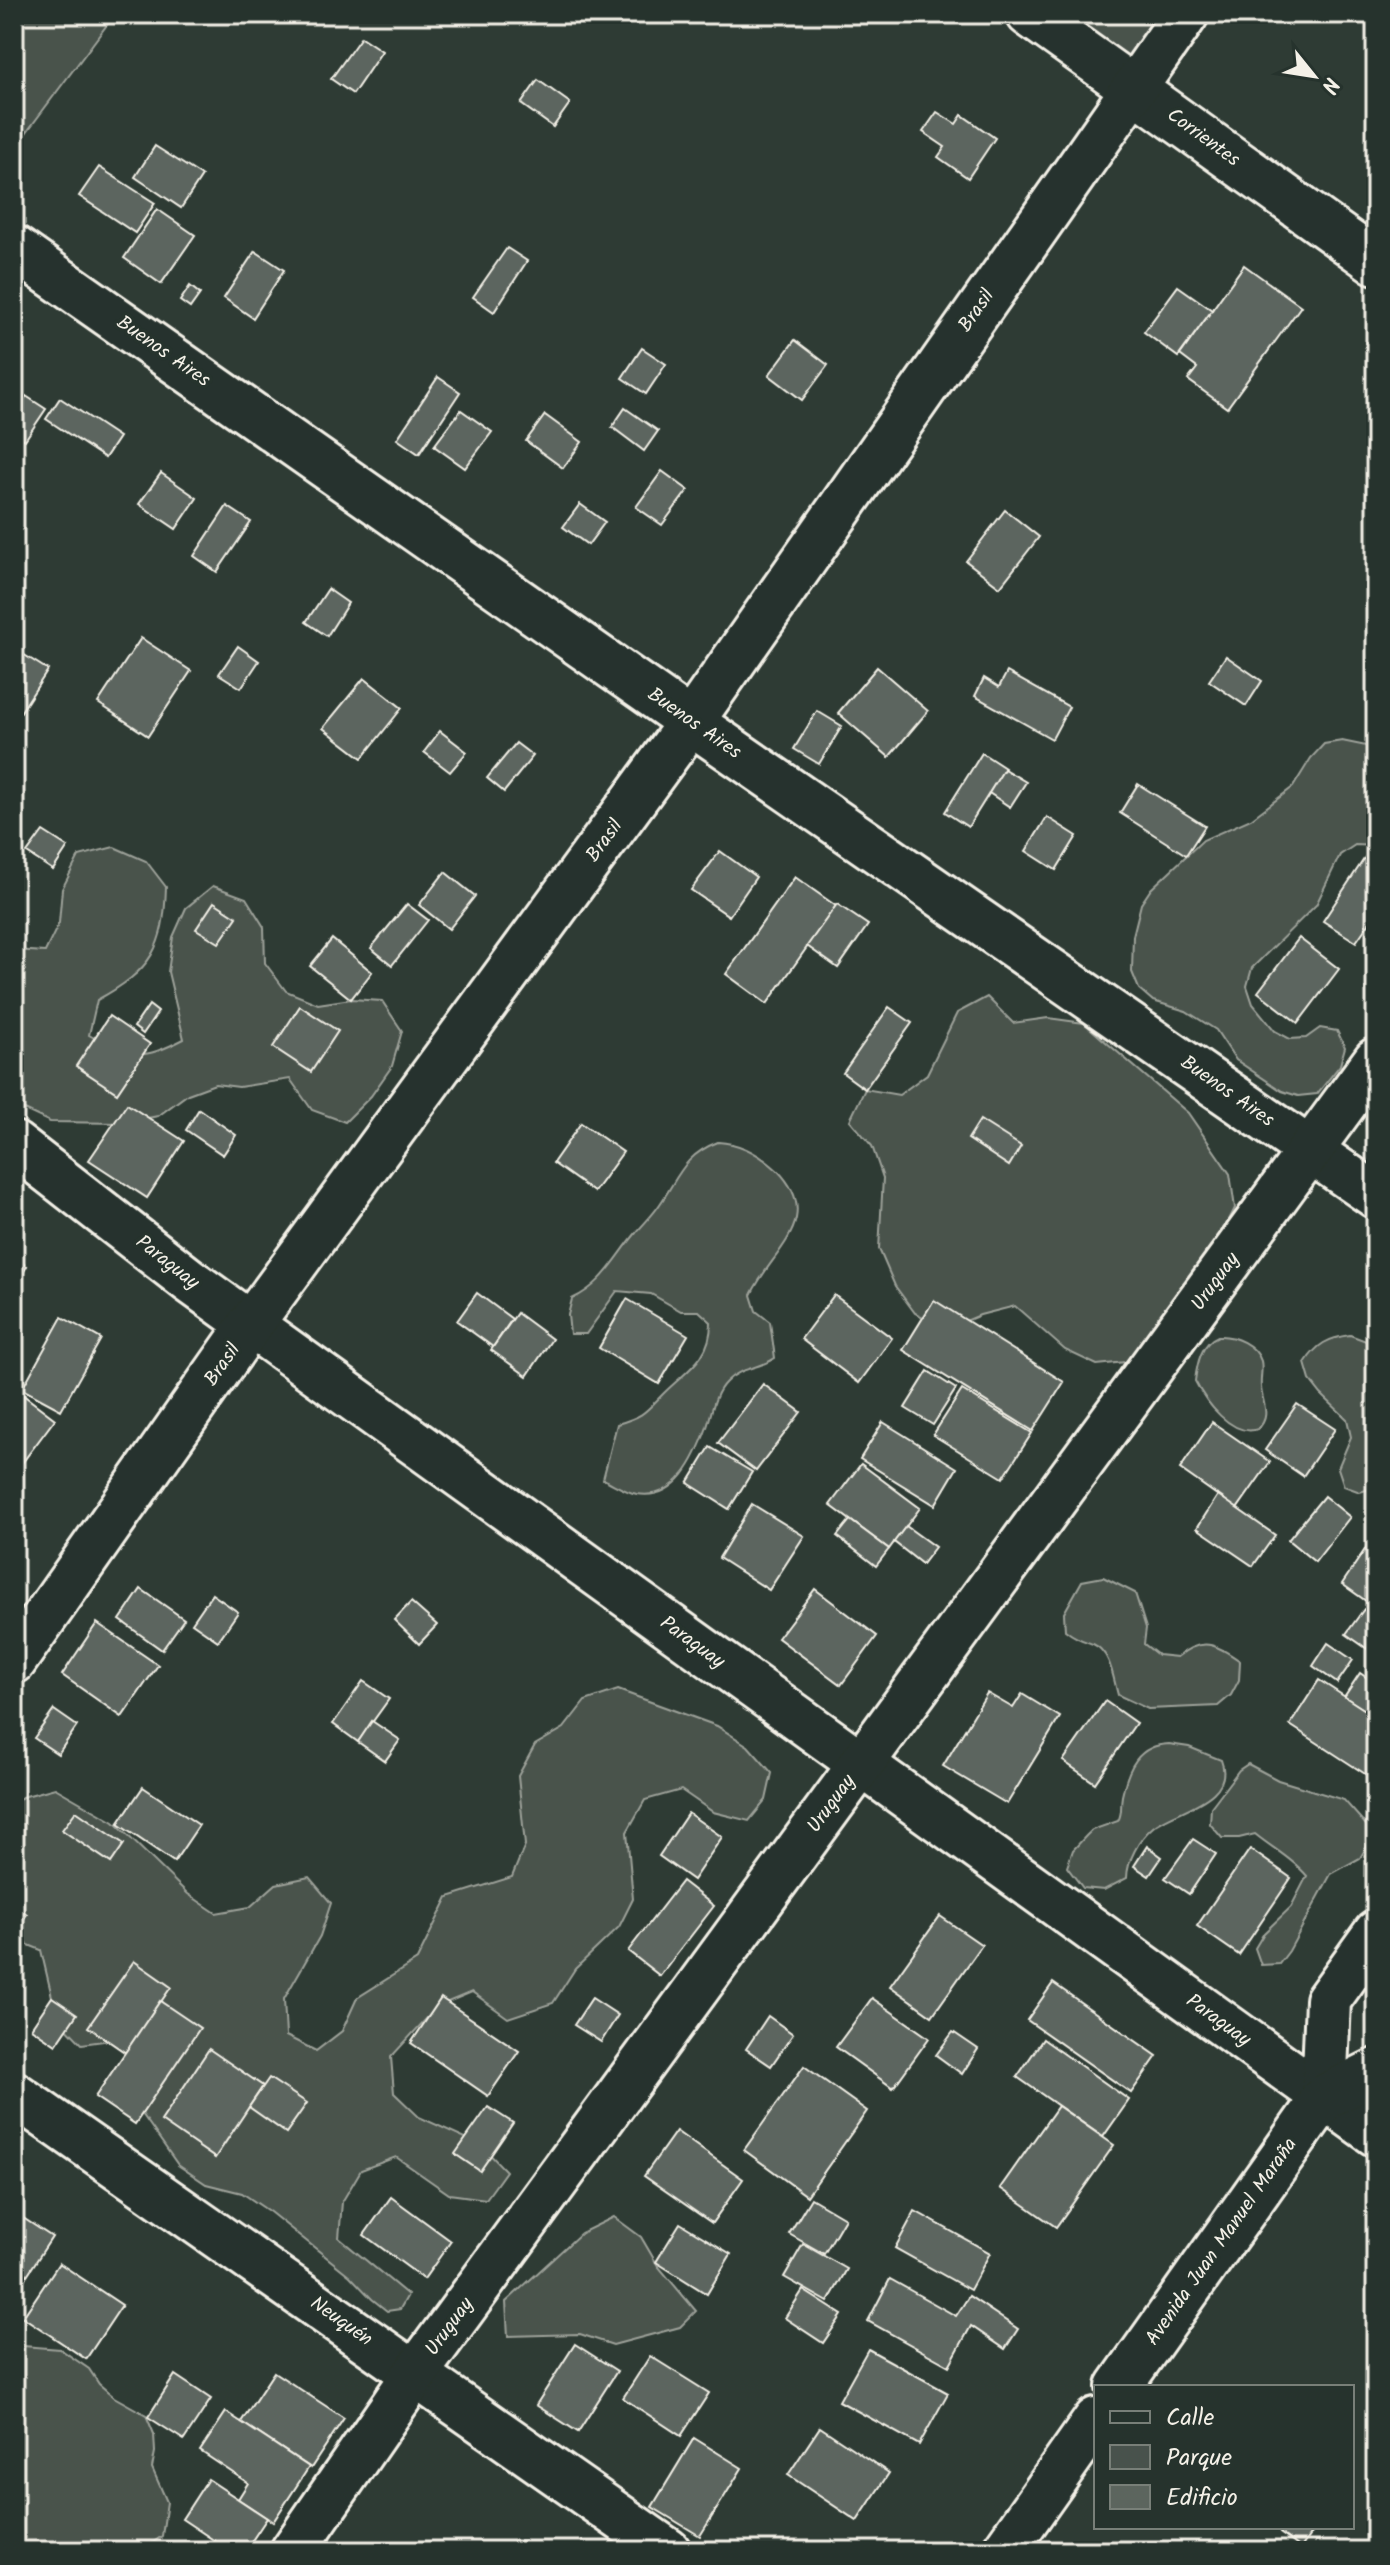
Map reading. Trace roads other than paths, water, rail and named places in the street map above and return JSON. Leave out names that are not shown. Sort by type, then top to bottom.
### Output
[{"type":"street","name":"Corrientes","points":[[1029,14],[1376,262]]},
{"type":"street","name":"Brasil","points":[[14,1661],[250,1325],[691,722],[1186,14]]},
{"type":"street","name":"Buenos Aires","points":[[14,248],[1376,1196]]},
{"type":"street","name":"Uruguay","points":[[293,2551],[415,2374],[1376,1060]]},
{"type":"street","name":"Paraguay","points":[[14,1144],[250,1325],[1376,2134]]},
{"type":"street","points":[[1324,2097],[1328,2000],[1376,1933]]},
{"type":"street","name":"Avenida Juan Manuel Maraña","points":[[1120,2385],[1324,2097],[1376,2071]]},
{"type":"street","name":"Neuquén","points":[[14,2094],[668,2551]]},
{"type":"street","points":[[1004,2551],[1094,2423]]}]
